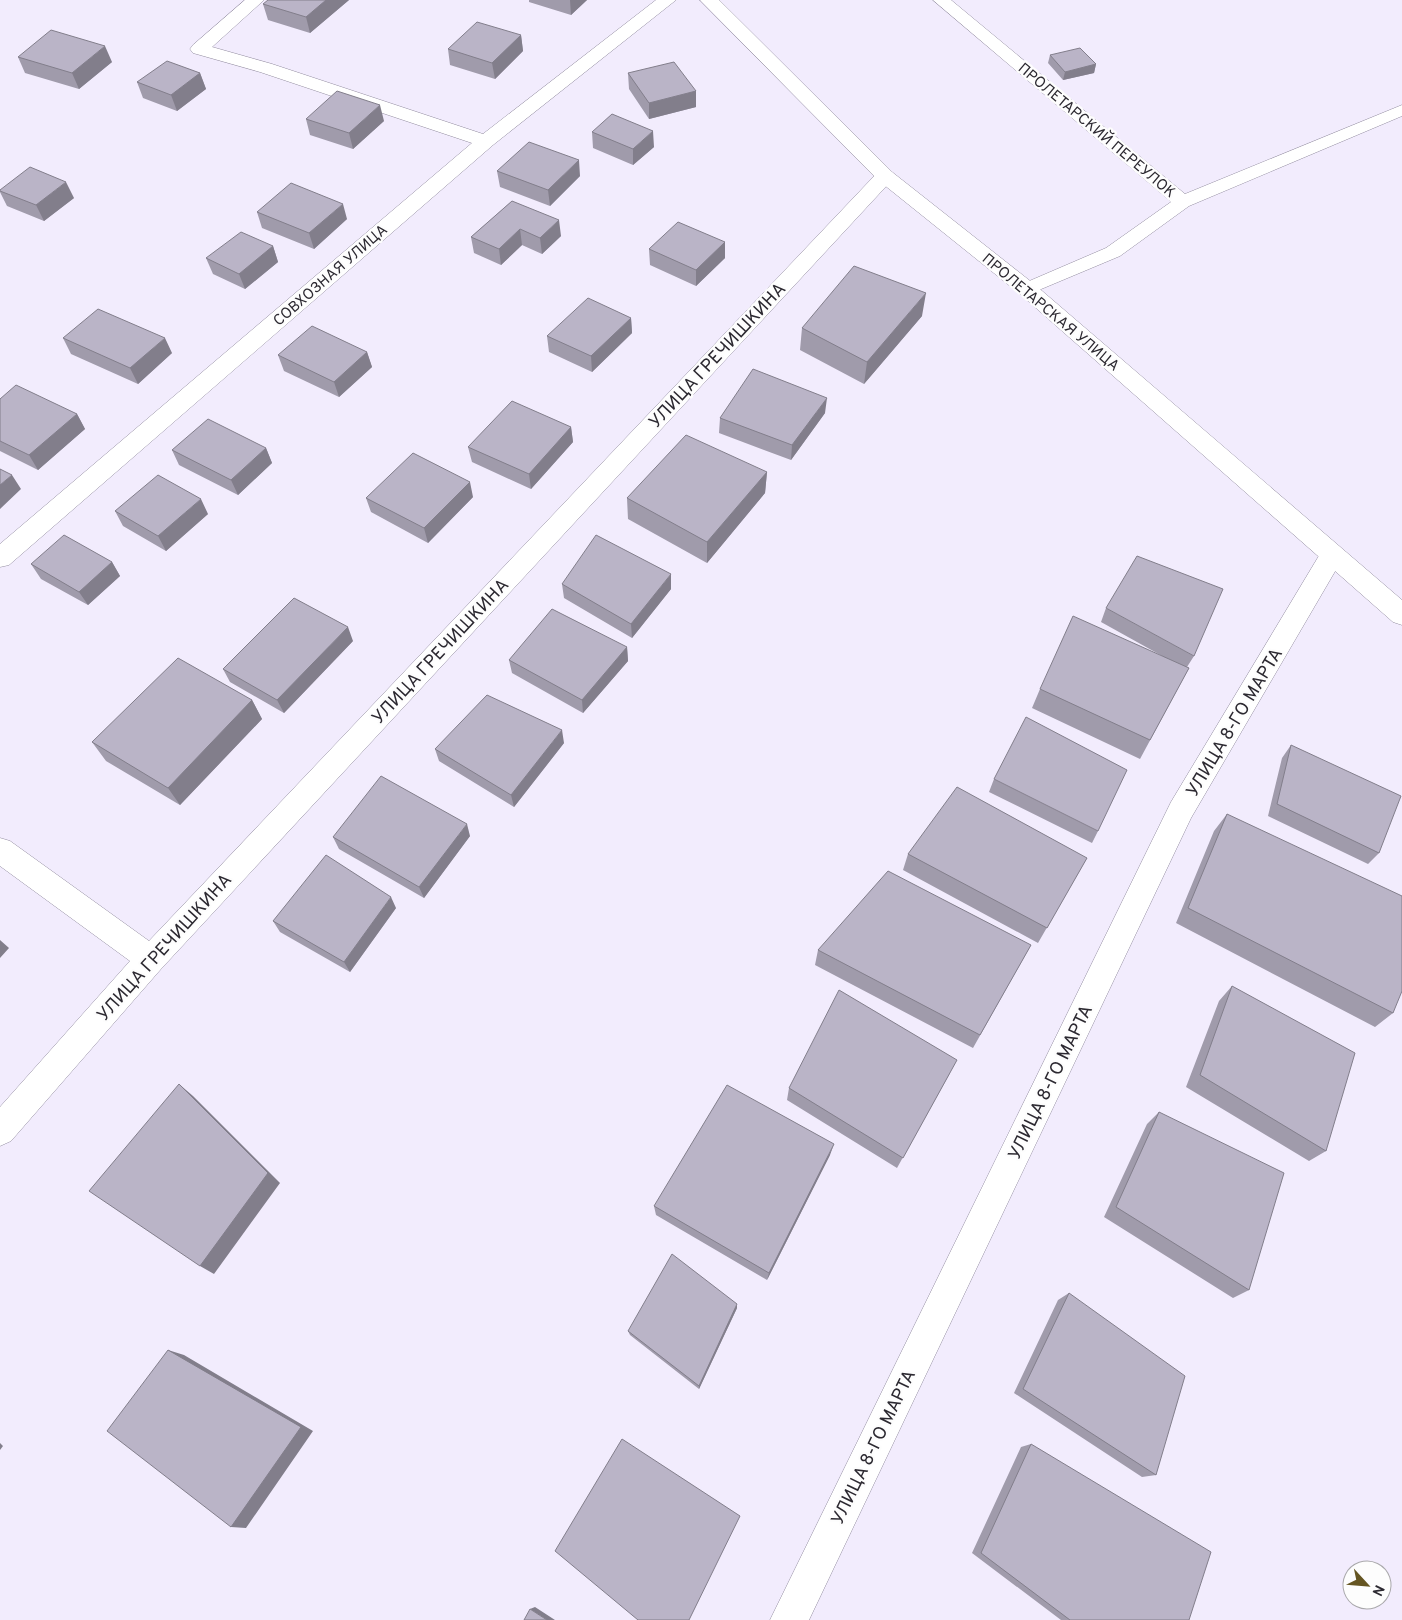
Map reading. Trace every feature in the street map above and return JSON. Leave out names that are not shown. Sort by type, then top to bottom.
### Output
[{"type":"street","points":[[255,0],[199,49],[266,68],[486,141]]},
{"type":"street","name":"СОВХОЗНАЯ УЛИЦА","points":[[0,558],[486,141],[668,0]]},
{"type":"street","name":"ПРОЛЕТАРСКАЯ УЛИЦА","points":[[710,0],[885,176],[1027,289],[1402,615]]},
{"type":"street","name":"УЛИЦА ГРЕЧИШКИНА","points":[[0,1130],[151,959],[885,176]]},
{"type":"street","name":"УЛИЦА 8-ГО МАРТА","points":[[789,1620],[1181,810],[1332,556]]},
{"type":"street","points":[[0,850],[151,959]]},
{"type":"lane","name":"ПРОЛЕТАРСКИЙ ПЕРЕУЛОК","points":[[941,0],[1184,202],[1113,252],[1027,289]]},
{"type":"lane","points":[[1184,202],[1402,110]]},
{"type":"building","points":[[268,0],[326,0],[306,17],[263,4]]},
{"type":"building","points":[[477,22],[521,35],[492,63],[448,49]]},
{"type":"building","points":[[51,30],[105,46],[72,73],[18,57]]},
{"type":"building","points":[[1080,48],[1096,64],[1065,72],[1050,55]]},
{"type":"building","points":[[167,61],[200,73],[171,95],[137,82]]},
{"type":"building","points":[[674,62],[696,91],[649,103],[628,73]]},
{"type":"building","points":[[337,91],[380,105],[349,133],[306,119]]},
{"type":"building","points":[[612,114],[653,131],[633,149],[592,132]]},
{"type":"building","points":[[529,142],[579,160],[548,190],[497,171]]},
{"type":"building","points":[[30,167],[66,182],[36,205],[0,191]]},
{"type":"building","points":[[291,183],[343,204],[309,233],[257,212]]},
{"type":"building","points":[[512,201],[559,220],[540,238],[520,229],[499,249],[471,237]]},
{"type":"building","points":[[678,222],[725,242],[696,270],[649,249]]},
{"type":"building","points":[[241,232],[273,246],[239,274],[206,258]]},
{"type":"building","points":[[854,266],[926,293],[867,362],[802,328]]},
{"type":"building","points":[[588,298],[631,318],[591,356],[547,336]]},
{"type":"building","points":[[98,309],[165,338],[130,368],[63,338]]},
{"type":"building","points":[[312,326],[367,352],[334,382],[278,355]]},
{"type":"building","points":[[753,369],[827,398],[792,445],[720,418]]},
{"type":"building","points":[[16,385],[77,414],[29,455],[0,441],[0,399]]},
{"type":"building","points":[[512,401],[571,427],[529,474],[468,447]]},
{"type":"building","points":[[208,419],[266,448],[231,480],[172,450]]},
{"type":"building","points":[[686,435],[767,472],[707,542],[627,498]]},
{"type":"building","points":[[413,453],[470,482],[424,528],[366,498]]},
{"type":"building","points":[[0,469],[12,475],[0,485]]},
{"type":"building","points":[[158,475],[201,499],[158,536],[115,511]]},
{"type":"building","points":[[64,535],[112,562],[79,592],[31,564]]},
{"type":"building","points":[[596,535],[671,574],[631,624],[562,584]]},
{"type":"building","points":[[1137,556],[1223,589],[1194,656],[1106,608]]},
{"type":"building","points":[[294,598],[348,627],[277,700],[223,669]]},
{"type":"building","points":[[552,609],[627,647],[582,700],[509,660]]},
{"type":"building","points":[[1073,616],[1189,668],[1150,740],[1040,689]]},
{"type":"building","points":[[178,658],[252,700],[168,788],[92,742]]},
{"type":"building","points":[[487,695],[562,730],[511,795],[435,749]]},
{"type":"building","points":[[1026,717],[1127,770],[1098,831],[994,779]]},
{"type":"building","points":[[1291,745],[1401,796],[1379,853],[1277,804]]},
{"type":"building","points":[[381,776],[467,824],[419,887],[333,837]]},
{"type":"building","points":[[957,787],[1087,858],[1047,928],[908,854]]},
{"type":"building","points":[[1227,814],[1402,896],[1402,991],[1393,1013],[1188,908]]},
{"type":"building","points":[[326,855],[391,897],[344,962],[273,921]]},
{"type":"building","points":[[888,871],[1031,945],[980,1035],[818,950]]},
{"type":"building","points":[[1232,986],[1355,1053],[1326,1151],[1200,1075]]},
{"type":"building","points":[[839,990],[957,1060],[903,1158],[789,1088]]},
{"type":"building","points":[[179,1084],[268,1173],[200,1266],[89,1191]]},
{"type":"building","points":[[727,1085],[834,1144],[769,1273],[654,1206]]},
{"type":"building","points":[[1159,1112],[1284,1173],[1249,1290],[1116,1207]]},
{"type":"building","points":[[672,1254],[737,1304],[699,1386],[628,1331]]},
{"type":"building","points":[[1069,1293],[1185,1376],[1156,1475],[1023,1389]]},
{"type":"building","points":[[168,1350],[301,1427],[231,1527],[107,1431]]},
{"type":"building","points":[[622,1439],[740,1516],[689,1620],[638,1620],[555,1551]]},
{"type":"building","points":[[1031,1444],[1211,1552],[1189,1620],[1070,1620],[981,1553]]},
{"type":"building","points":[[530,1609],[547,1620],[524,1620]]}]
